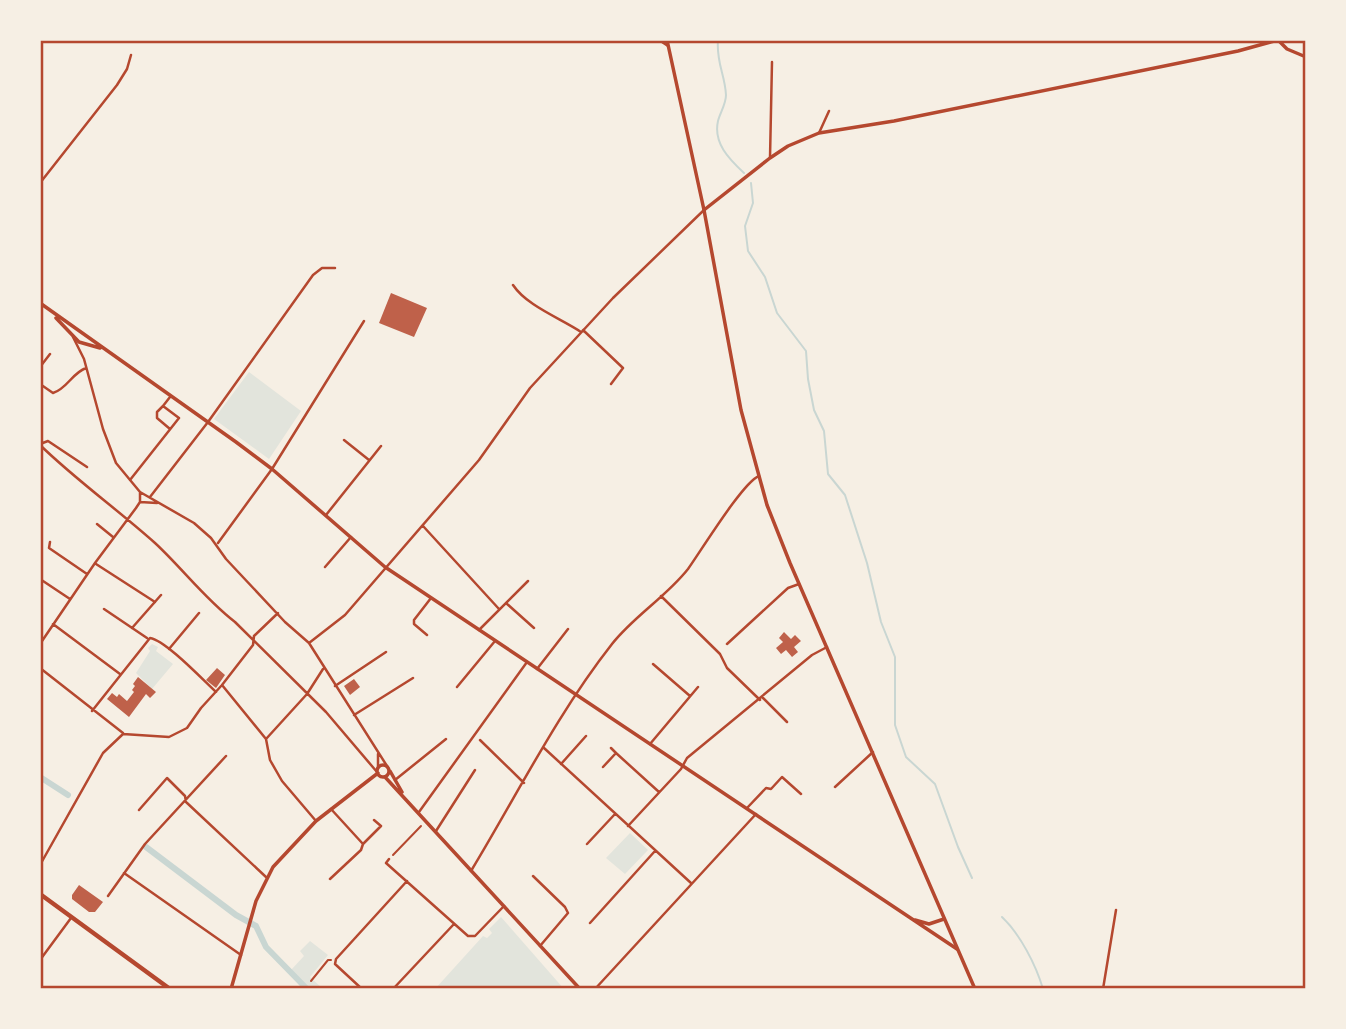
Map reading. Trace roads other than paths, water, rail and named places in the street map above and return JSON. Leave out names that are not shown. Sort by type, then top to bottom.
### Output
[{"type":"main road","points":[[40,894],[170,989]]},
{"type":"street","points":[[659,40],[668,46]]},
{"type":"street","points":[[667,40],[704,210],[741,410],[767,505],[975,989]]},
{"type":"street","points":[[309,643],[345,615],[480,460],[530,388],[613,298],[704,210],[788,146],[819,133],[894,121],[1248,50],[1278,40],[1287,49],[1306,57]]},
{"type":"street","points":[[40,183],[117,85],[127,69],[131,55]]},
{"type":"street","points":[[770,158],[772,62]]},
{"type":"street","points":[[819,133],[829,111]]},
{"type":"street","points":[[150,497],[208,422],[313,275],[322,268],[335,268]]},
{"type":"street","points":[[513,285],[533,303],[582,331],[623,368],[611,384]]},
{"type":"street","points":[[40,312],[44,306]]},
{"type":"street","points":[[44,306],[272,469],[385,567],[957,948]]},
{"type":"street","points":[[44,306],[85,345],[101,348]]},
{"type":"street","points":[[217,545],[272,469],[364,321]]},
{"type":"street","points":[[71,334],[78,330]]},
{"type":"street","points":[[71,334],[84,359]]},
{"type":"street","points":[[88,338],[83,349],[86,368],[116,463],[140,492],[194,523],[309,643],[405,797]]},
{"type":"street","points":[[40,367],[50,354]]},
{"type":"street","points":[[40,384],[53,393],[57,392],[77,372],[86,368]]},
{"type":"street","points":[[170,397],[157,412],[157,418],[170,429]]},
{"type":"street","points":[[130,480],[179,418],[163,406]]},
{"type":"street","points":[[344,440],[369,460]]},
{"type":"street","points":[[87,467],[48,441],[40,444],[68,472],[128,520],[189,576],[218,609],[307,694],[580,989]]},
{"type":"street","points":[[326,515],[381,446]]},
{"type":"street","points":[[471,871],[575,693],[614,642],[685,572],[735,502],[754,478],[759,477]]},
{"type":"street","points":[[40,644],[140,502],[140,492]]},
{"type":"street","points":[[140,502],[160,504]]},
{"type":"street","points":[[97,524],[114,538]]},
{"type":"street","points":[[423,526],[499,609]]},
{"type":"street","points":[[325,567],[351,537]]},
{"type":"street","points":[[50,542],[49,548],[87,574]]},
{"type":"street","points":[[95,563],[155,602]]},
{"type":"street","points":[[40,579],[70,599]]},
{"type":"street","points":[[479,630],[528,581]]},
{"type":"street","points":[[727,644],[788,588],[799,584]]},
{"type":"street","points":[[132,628],[161,595]]},
{"type":"street","points":[[661,596],[720,654],[727,668],[787,722]]},
{"type":"street","points":[[428,635],[414,624],[414,620],[430,598]]},
{"type":"street","points":[[506,603],[534,628]]},
{"type":"street","points":[[104,609],[147,639],[155,638],[216,692]]},
{"type":"street","points":[[169,649],[199,613]]},
{"type":"street","points":[[40,668],[123,734],[161,737],[179,734],[187,728],[253,645],[254,636],[278,613]]},
{"type":"street","points":[[53,624],[120,674]]},
{"type":"street","points":[[537,668],[568,629]]},
{"type":"street","points":[[92,711],[147,639]]},
{"type":"street","points":[[457,687],[495,641]]},
{"type":"street","points":[[628,826],[687,758],[812,654],[827,648]]},
{"type":"street","points":[[335,686],[386,652]]},
{"type":"street","points":[[419,812],[527,662]]},
{"type":"street","points":[[653,664],[690,696]]},
{"type":"street","points":[[266,739],[307,694],[323,669]]},
{"type":"street","points":[[354,715],[413,678]]},
{"type":"street","points":[[222,685],[266,739],[273,769],[316,821]]},
{"type":"street","points":[[650,744],[698,687]]},
{"type":"street","points":[[40,865],[103,753],[123,734]]},
{"type":"street","points":[[561,764],[586,736]]},
{"type":"street","points":[[395,780],[446,739]]},
{"type":"street","points":[[480,740],[524,783]]},
{"type":"street","points":[[544,748],[691,883]]},
{"type":"street","points":[[611,748],[659,792]]},
{"type":"street","points":[[835,788],[873,752]]},
{"type":"street","points":[[603,767],[616,753]]},
{"type":"street","points":[[378,772],[379,754]]},
{"type":"street","points":[[108,896],[145,845],[226,756]]},
{"type":"street","points":[[231,989],[256,901],[266,877],[316,821],[370,780],[383,765],[388,768]]},
{"type":"street","points":[[385,777],[388,768]]},
{"type":"street","points":[[436,831],[475,770]]},
{"type":"street","points":[[747,808],[766,788],[771,789],[782,777],[801,794]]},
{"type":"street","points":[[139,810],[167,778],[185,796],[186,802],[266,877]]},
{"type":"street","points":[[331,809],[363,844]]},
{"type":"street","points":[[587,845],[615,814]]},
{"type":"street","points":[[595,989],[756,814]]},
{"type":"street","points":[[330,879],[361,850],[363,844],[381,826],[374,820]]},
{"type":"street","points":[[590,923],[655,851]]},
{"type":"street","points":[[389,859],[386,863],[468,936],[475,936],[504,906]]},
{"type":"street","points":[[124,873],[241,955]]},
{"type":"street","points":[[533,876],[565,906],[568,913],[539,946]]},
{"type":"street","points":[[362,989],[335,964],[336,959],[407,880]]},
{"type":"street","points":[[1103,989],[1116,910]]},
{"type":"street","points":[[40,960],[71,918]]},
{"type":"street","points":[[913,919],[929,924],[944,919]]},
{"type":"street","points":[[393,989],[454,925]]},
{"type":"street","points":[[935,935],[948,928]]},
{"type":"waterway","points":[[718,40],[718,55],[726,95],[718,121],[718,136],[728,156],[744,173]]},
{"type":"waterway","points":[[751,183],[753,203],[745,226],[748,251],[765,277],[777,313],[806,351],[814,410],[824,431],[828,474],[845,495],[867,563],[881,622],[895,657],[895,725],[906,757],[935,784],[972,878]]},
{"type":"waterway","points":[[40,777],[68,795]]},
{"type":"waterway","points":[[146,847],[236,915],[256,926],[266,947],[307,989]]},
{"type":"waterway","points":[[1002,917],[1027,950],[1043,989]]}]
